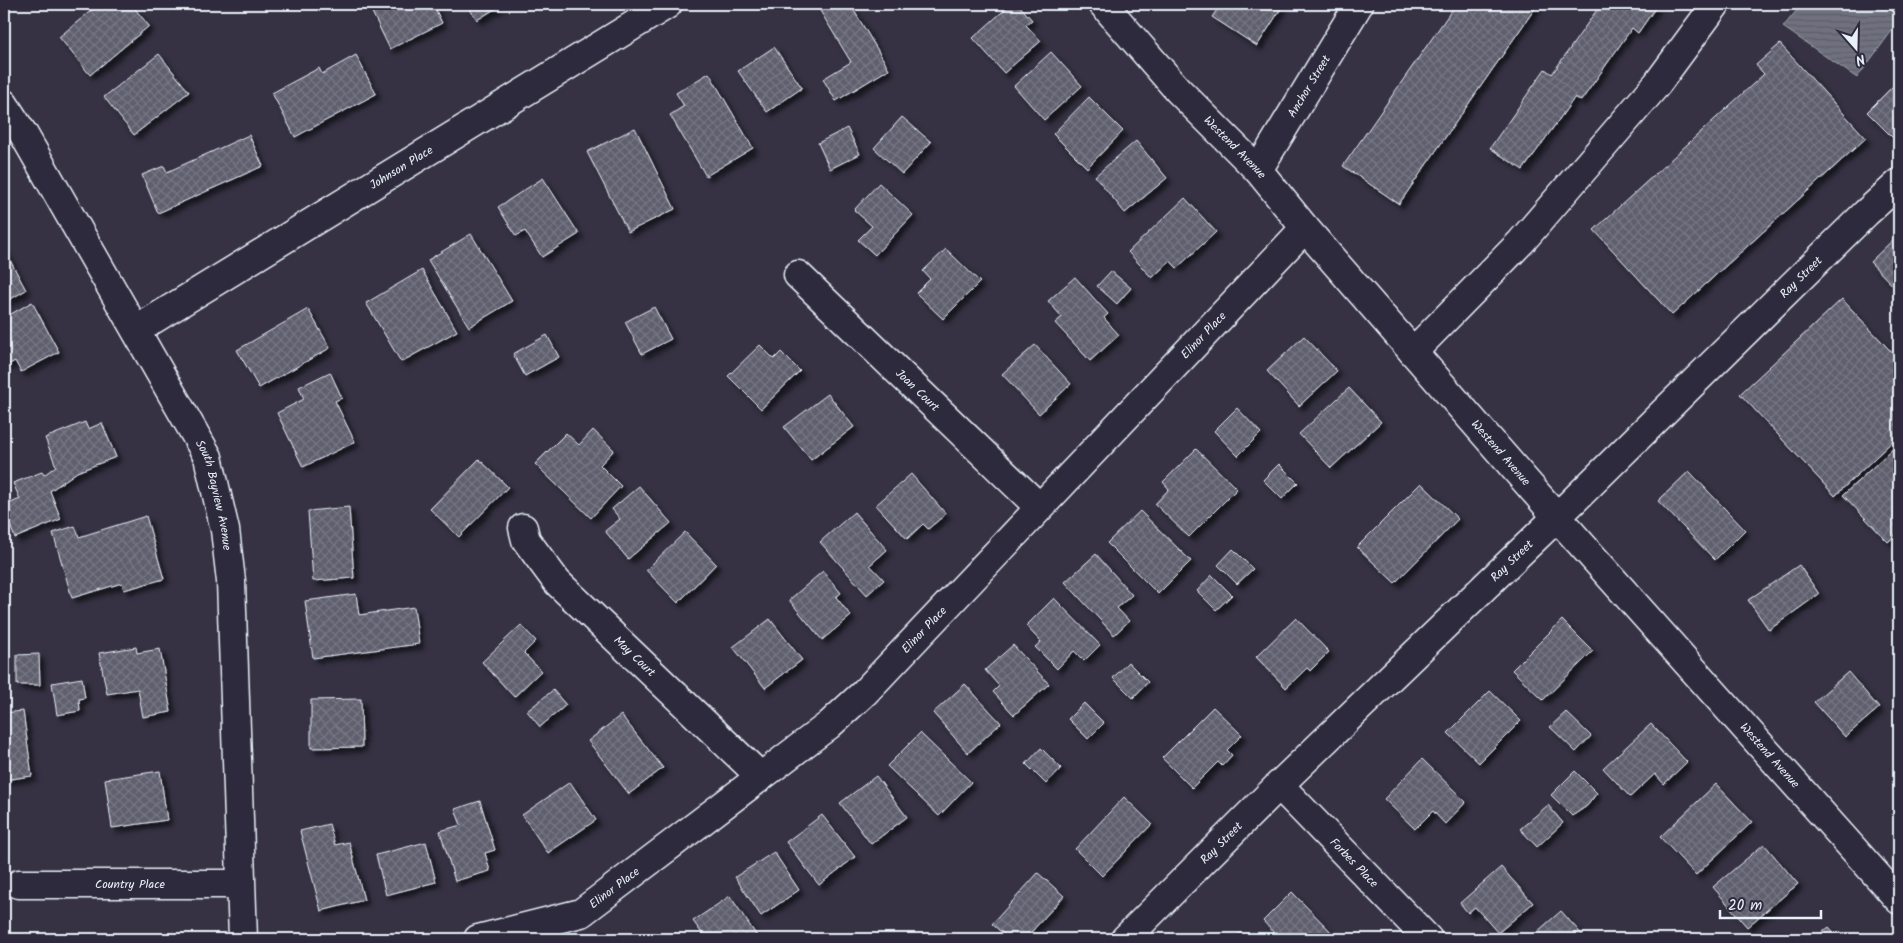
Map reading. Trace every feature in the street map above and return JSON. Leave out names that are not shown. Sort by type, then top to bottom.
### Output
[{"type":"street","name":"Johnson Place","points":[[136,330],[668,4]]},
{"type":"street","name":"Westend Avenue","points":[[1103,4],[1178,90],[1258,170],[1304,228],[1557,517],[1899,900]]},
{"type":"street","name":"Anchor Street","points":[[1258,170],[1359,4]]},
{"type":"street","points":[[1413,352],[1521,242],[1657,84],[1716,4]]},
{"type":"street","name":"South Bayview Avenue","points":[[4,104],[208,457],[225,530],[231,581],[243,939]]},
{"type":"street","name":"Ray Street","points":[[1125,939],[1279,785],[1899,183]]},
{"type":"street","name":"Elinor Place","points":[[478,939],[581,913],[829,725],[864,693],[1304,228]]},
{"type":"street","name":"Joan Court","points":[[798,275],[1039,507]]},
{"type":"street","name":"May Court","points":[[523,528],[526,540],[557,582],[760,776]]},
{"type":"street","name":"Forbes Place","points":[[1279,785],[1428,939]]},
{"type":"street","name":"Country Place","points":[[19,884],[240,884]]},
{"type":"water","points":[[1802,4],[1899,4],[1899,21],[1857,78],[1783,27]]},
{"type":"building","points":[[99,4],[131,4],[149,26],[90,75],[59,37]]},
{"type":"building","points":[[374,4],[433,4],[442,23],[390,49],[369,6]]},
{"type":"building","points":[[466,4],[503,4],[477,20]]},
{"type":"building","points":[[816,4],[850,4],[889,69],[836,101],[823,79],[851,62]]},
{"type":"building","points":[[1011,4],[1018,4],[1032,20],[1026,25],[1041,41],[1004,73],[973,38]]},
{"type":"building","points":[[1221,4],[1284,4],[1257,46],[1212,17]]},
{"type":"building","points":[[1456,4],[1538,4],[1399,204],[1343,166]]},
{"type":"building","points":[[1601,4],[1658,4],[1638,33],[1632,28],[1581,101],[1575,97],[1523,170],[1490,148],[1545,69],[1552,74]]},
{"type":"building","points":[[1780,44],[1866,138],[1672,315],[1594,230],[1764,74],[1756,65]]},
{"type":"building","points":[[774,47],[802,88],[767,112],[738,71]]},
{"type":"building","points":[[1051,52],[1082,86],[1044,120],[1014,86]]},
{"type":"building","points":[[159,54],[189,92],[134,135],[104,97]]},
{"type":"building","points":[[356,55],[376,94],[295,137],[272,93],[319,68],[322,74]]},
{"type":"building","points":[[709,73],[753,148],[706,176],[670,115],[684,106],[676,93]]},
{"type":"building","points":[[1899,80],[1899,144],[1867,112]]},
{"type":"building","points":[[1089,97],[1123,131],[1087,168],[1053,134]]},
{"type":"building","points":[[902,117],[931,142],[902,174],[874,148]]},
{"type":"building","points":[[635,128],[675,209],[628,232],[587,152]]},
{"type":"building","points":[[847,128],[860,154],[830,169],[818,143]]},
{"type":"building","points":[[249,135],[263,166],[158,213],[142,175],[164,166],[167,172]]},
{"type":"building","points":[[1136,141],[1167,178],[1125,213],[1095,176]]},
{"type":"building","points":[[543,178],[579,234],[542,257],[525,231],[516,236],[498,207]]},
{"type":"building","points":[[879,183],[913,215],[875,255],[858,240],[872,226],[854,210]]},
{"type":"building","points":[[1185,198],[1216,232],[1177,268],[1170,261],[1152,278],[1128,252]]},
{"type":"building","points":[[471,234],[512,301],[469,327],[428,260]]},
{"type":"building","points":[[1899,234],[1899,290],[1898,291],[1870,262]]},
{"type":"building","points":[[4,249],[26,290],[4,303]]},
{"type":"building","points":[[946,249],[980,282],[943,319],[916,293],[930,279],[923,271]]},
{"type":"building","points":[[422,270],[457,331],[401,362],[366,303]]},
{"type":"building","points":[[1111,271],[1131,288],[1117,304],[1097,286]]},
{"type":"building","points":[[1075,277],[1108,314],[1104,318],[1119,335],[1090,361],[1055,323],[1062,317],[1048,301]]},
{"type":"building","points":[[1842,299],[1899,360],[1899,435],[1835,496],[1740,394]]},
{"type":"building","points":[[32,302],[59,352],[21,372],[15,361],[4,367],[4,318]]},
{"type":"building","points":[[654,307],[671,339],[642,354],[625,322]]},
{"type":"building","points":[[308,309],[330,348],[259,388],[237,350]]},
{"type":"building","points":[[547,335],[559,357],[525,376],[513,354]]},
{"type":"building","points":[[1304,336],[1337,371],[1299,406],[1267,371]]},
{"type":"building","points":[[760,345],[774,359],[781,352],[800,371],[761,409],[728,376]]},
{"type":"building","points":[[1035,345],[1071,384],[1039,414],[1002,374]]},
{"type":"building","points":[[330,372],[342,398],[335,401],[355,442],[303,467],[277,413],[304,399],[299,387]]},
{"type":"building","points":[[1349,388],[1381,422],[1331,468],[1299,434]]},
{"type":"building","points":[[828,394],[854,427],[811,460],[784,427]]},
{"type":"building","points":[[1237,408],[1261,433],[1238,456],[1214,431]]},
{"type":"building","points":[[85,422],[88,429],[102,423],[116,457],[77,472],[50,491],[61,519],[15,538],[4,510],[4,506],[20,499],[13,483],[42,472],[44,475],[56,466],[45,438]]},
{"type":"building","points":[[593,430],[614,450],[600,465],[621,486],[591,518],[535,464],[566,433],[579,445]]},
{"type":"building","points":[[1899,443],[1899,532],[1888,542],[1843,495]]},
{"type":"building","points":[[1196,449],[1237,489],[1189,537],[1155,504],[1169,489],[1163,482]]},
{"type":"building","points":[[479,459],[508,487],[459,537],[430,509]]},
{"type":"building","points":[[1279,464],[1298,483],[1282,499],[1263,480]]},
{"type":"building","points":[[1689,471],[1745,530],[1715,560],[1658,501]]},
{"type":"building","points":[[911,474],[946,514],[928,529],[923,524],[907,539],[876,505]]},
{"type":"building","points":[[1421,483],[1458,519],[1395,583],[1357,547]]},
{"type":"building","points":[[639,486],[671,523],[628,559],[605,531],[620,519],[612,509]]},
{"type":"building","points":[[349,507],[354,578],[313,581],[308,511]]},
{"type":"building","points":[[1140,511],[1191,561],[1158,594],[1107,543]]},
{"type":"building","points":[[854,512],[887,550],[870,565],[884,580],[867,595],[820,542]]},
{"type":"building","points":[[146,516],[164,579],[124,590],[122,583],[72,598],[53,533],[75,526],[79,537]]},
{"type":"building","points":[[685,532],[716,564],[678,603],[646,570]]},
{"type":"building","points":[[1233,549],[1253,569],[1237,584],[1218,565]]},
{"type":"building","points":[[1096,554],[1132,595],[1117,608],[1129,621],[1114,635],[1065,582]]},
{"type":"building","points":[[1799,565],[1819,594],[1769,630],[1748,600]]},
{"type":"building","points":[[823,571],[841,593],[836,597],[851,616],[822,640],[789,600]]},
{"type":"building","points":[[1212,575],[1232,595],[1216,610],[1197,591]]},
{"type":"building","points":[[356,594],[359,615],[414,607],[419,644],[313,658],[305,601]]},
{"type":"building","points":[[1054,598],[1100,645],[1084,661],[1074,651],[1057,669],[1035,647],[1041,642],[1026,626]]},
{"type":"building","points":[[1296,618],[1329,652],[1310,671],[1307,668],[1286,688],[1256,657]]},
{"type":"building","points":[[770,619],[802,660],[765,688],[733,647]]},
{"type":"building","points":[[1562,620],[1593,651],[1543,700],[1512,670]]},
{"type":"building","points":[[521,625],[536,641],[524,653],[541,671],[514,697],[482,662]]},
{"type":"building","points":[[1013,645],[1049,684],[1014,715],[993,692],[999,686],[985,670]]},
{"type":"building","points":[[136,647],[137,653],[160,649],[171,712],[143,717],[138,689],[107,694],[99,653]]},
{"type":"building","points":[[39,654],[40,685],[17,685],[17,655]]},
{"type":"building","points":[[1128,662],[1148,682],[1133,698],[1113,678]]},
{"type":"building","points":[[1848,672],[1879,708],[1845,737],[1814,702]]},
{"type":"building","points":[[82,678],[85,698],[79,699],[80,711],[57,715],[52,683]]},
{"type":"building","points":[[965,684],[1001,723],[968,753],[933,713]]},
{"type":"building","points":[[553,690],[566,705],[540,727],[527,711]]},
{"type":"building","points":[[1490,691],[1521,721],[1479,763],[1448,733]]},
{"type":"building","points":[[361,699],[362,747],[311,748],[311,700]]},
{"type":"building","points":[[1084,703],[1104,723],[1088,739],[1068,719]]},
{"type":"building","points":[[1213,707],[1242,735],[1227,750],[1232,755],[1222,766],[1218,762],[1192,788],[1162,758]]},
{"type":"building","points":[[23,711],[32,776],[4,780],[4,713]]},
{"type":"building","points":[[1566,712],[1591,736],[1576,752],[1550,727]]},
{"type":"building","points":[[621,715],[663,768],[629,794],[588,741]]},
{"type":"building","points":[[1651,724],[1687,762],[1664,784],[1655,774],[1630,797],[1603,768]]},
{"type":"building","points":[[920,733],[971,782],[939,816],[887,766]]},
{"type":"building","points":[[1041,748],[1061,768],[1046,784],[1026,764]]},
{"type":"building","points":[[1422,759],[1466,802],[1445,824],[1433,811],[1415,829],[1384,799]]},
{"type":"building","points":[[160,771],[167,820],[112,828],[105,779]]},
{"type":"building","points":[[1575,771],[1597,793],[1587,806],[1572,816],[1551,795]]},
{"type":"building","points":[[876,776],[907,817],[871,844],[840,803]]},
{"type":"building","points":[[570,782],[596,820],[548,853],[522,815]]},
{"type":"building","points":[[1716,784],[1752,822],[1696,875],[1660,837]]},
{"type":"building","points":[[1124,797],[1152,824],[1102,876],[1075,849]]},
{"type":"building","points":[[480,801],[495,850],[485,853],[490,871],[455,881],[440,831],[461,825],[455,809]]},
{"type":"building","points":[[1548,805],[1563,823],[1537,847],[1520,829]]},
{"type":"building","points":[[822,815],[855,857],[819,885],[786,842]]},
{"type":"building","points":[[329,824],[335,845],[349,842],[364,900],[321,911],[300,831]]},
{"type":"building","points":[[426,842],[436,882],[386,895],[376,855]]},
{"type":"building","points":[[1764,844],[1798,884],[1747,927],[1713,887]]},
{"type":"building","points":[[774,852],[799,890],[761,916],[735,877]]},
{"type":"building","points":[[1501,867],[1533,903],[1498,933],[1475,907],[1468,913],[1460,903]]},
{"type":"building","points":[[1038,873],[1064,896],[1025,939],[1009,939],[992,924]]},
{"type":"building","points":[[1292,892],[1338,939],[1280,939],[1263,921]]},
{"type":"building","points":[[730,896],[759,939],[706,939],[693,921]]},
{"type":"building","points":[[1561,911],[1586,939],[1529,939]]},
{"type":"building","points":[[1829,927],[1840,939],[1814,939]]},
{"type":"building","points":[[1240,933],[1246,939],[1233,939]]}]
